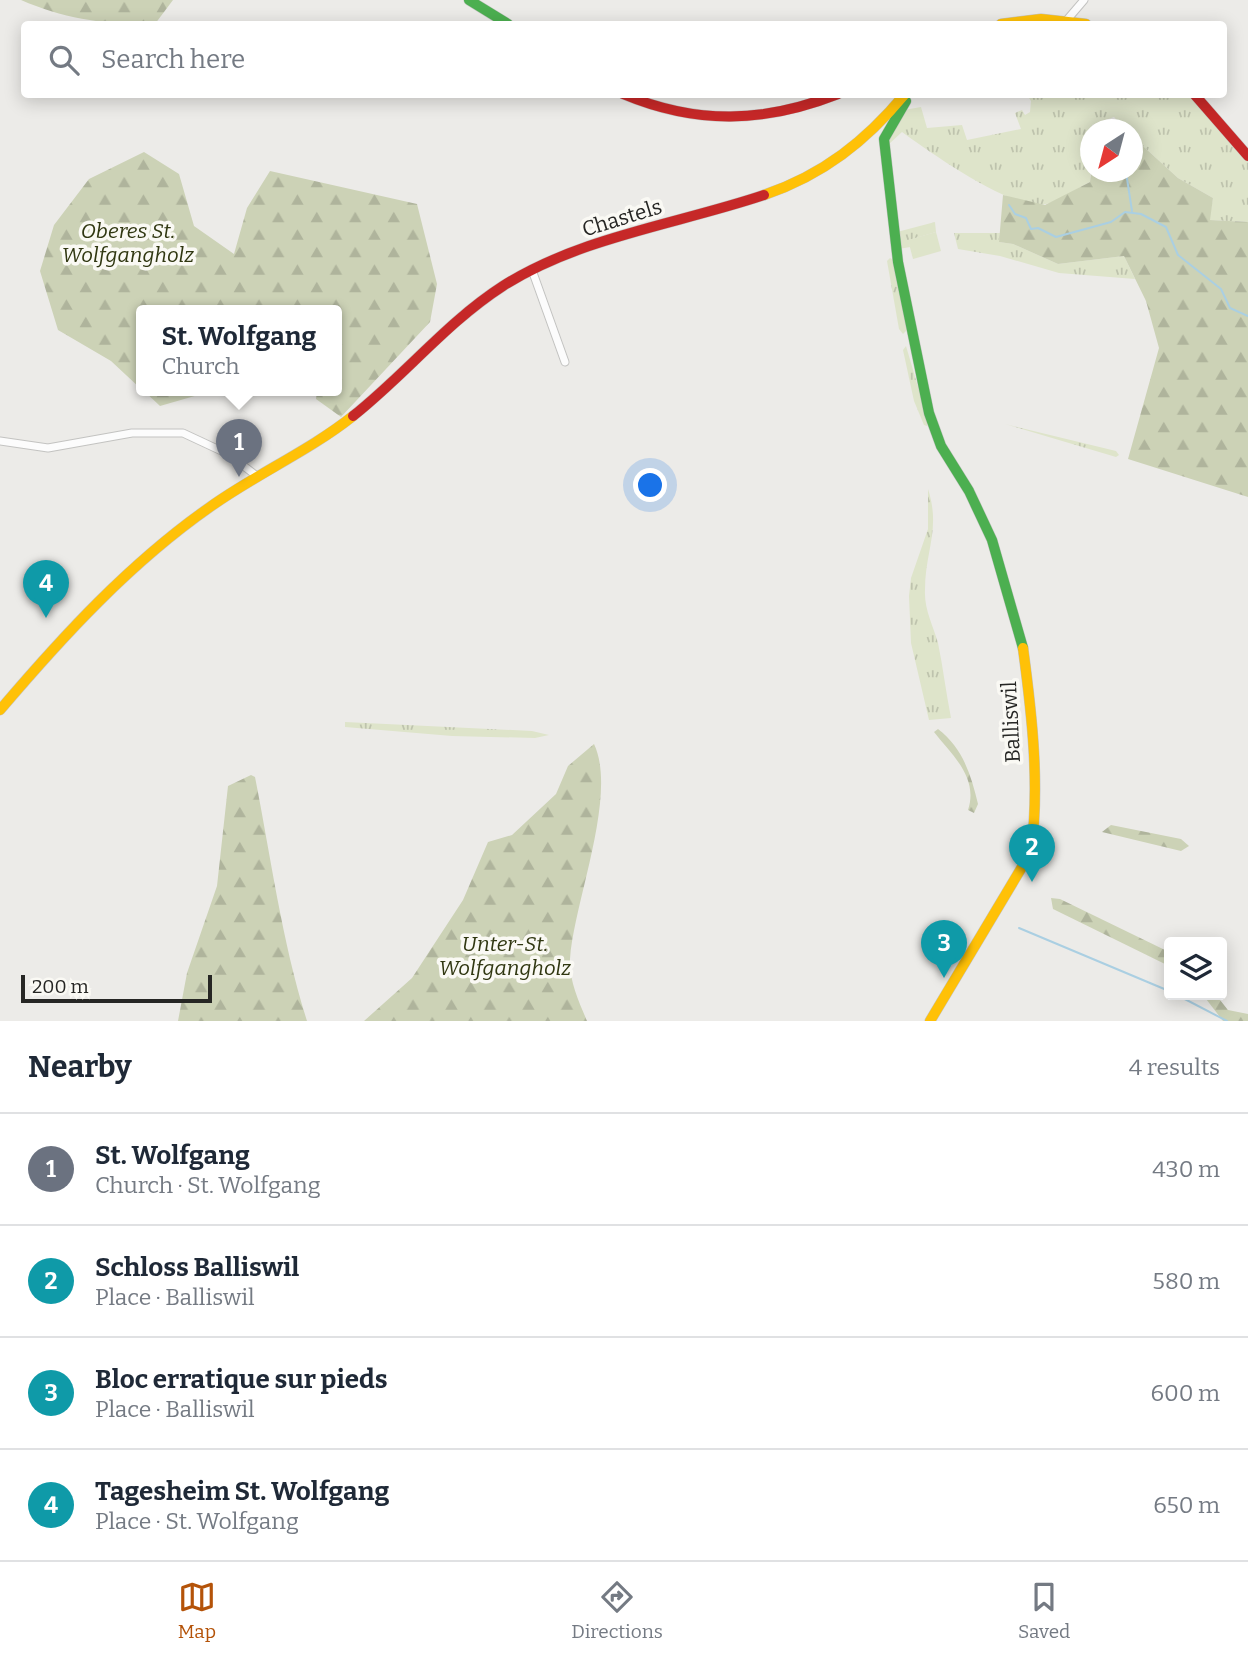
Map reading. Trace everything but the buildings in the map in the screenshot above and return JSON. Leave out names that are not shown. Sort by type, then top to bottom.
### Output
[{"type":"main road","points":[[469,0],[503,21]]},
{"type":"main road","points":[[1020,21],[1066,21]]},
{"type":"main road","points":[[635,98],[681,114],[739,120],[791,112],[828,98]]},
{"type":"main road","name":"Chastels","points":[[0,710],[68,631],[184,527],[258,477],[330,434],[365,406],[472,307],[532,270],[806,179],[852,150],[903,98]]},
{"type":"main road","name":"Chastels","points":[[905,98],[884,139],[898,262],[929,414]]},
{"type":"main road","points":[[1197,98],[1248,156]]},
{"type":"main road","name":"Balliswil","points":[[929,414],[941,446],[969,491],[992,540],[1018,618],[1031,702],[1034,822],[1029,857],[930,1021]]},
{"type":"street","points":[[1066,21],[1084,0]]},
{"type":"street","points":[[532,270],[565,362]]},
{"type":"street","points":[[173,426],[228,454],[258,477]]},
{"type":"street","points":[[0,441],[48,447],[132,433],[183,433]]},
{"type":"green space","points":[[21,0],[173,0],[157,21],[98,21],[37,7]]},
{"type":"green space","points":[[1029,98],[1193,98],[1248,161],[1248,222],[1209,220],[1213,198],[1178,178],[1143,146],[1143,119],[1080,119],[1080,182],[1090,182],[1046,204],[1031,204],[993,190],[951,166],[902,132],[888,145],[889,136],[904,110],[921,107],[927,128],[962,125],[967,140],[1021,129],[1015,113],[1022,110],[1025,115],[1030,112]]},
{"type":"green space","points":[[1143,146],[1178,178],[1213,198],[1210,220],[1248,222],[1248,497],[1128,459],[1159,348],[1146,301],[1124,256],[1058,264],[1013,244],[999,242],[1003,195],[1045,205],[1090,182],[1143,182]]},
{"type":"green space","name":"Oberes St. Wolfgangholz","points":[[144,152],[179,174],[194,226],[234,254],[247,208],[270,171],[417,204],[437,284],[430,322],[341,417],[316,399],[316,396],[342,396],[342,305],[136,305],[136,384],[111,361],[58,330],[40,271],[54,225],[89,179]]},
{"type":"green space","points":[[935,222],[936,232],[909,240],[910,247],[899,249],[897,232]]},
{"type":"green space","points":[[936,232],[941,251],[913,259],[908,240]]},
{"type":"green space","points":[[954,233],[1000,233],[999,242],[1013,244],[1058,264],[1124,256],[1135,279],[1059,273],[1000,256],[958,249]]},
{"type":"green space","points":[[890,258],[894,260],[907,330],[903,334],[899,329],[887,261]]},
{"type":"green space","points":[[906,346],[928,421],[927,426],[924,425],[914,401],[903,350]]},
{"type":"green space","points":[[149,396],[195,396],[160,406]]},
{"type":"green space","points":[[1005,424],[1116,451],[1119,455],[1116,457]]},
{"type":"green space","points":[[928,489],[932,503],[933,528],[925,597],[938,643],[951,718],[929,720],[911,643],[909,596],[911,578],[928,529]]},
{"type":"green space","points":[[345,722],[532,731],[549,735],[535,738],[452,736],[345,727]]},
{"type":"green space","points":[[938,729],[947,736],[965,763],[978,804],[974,813],[968,810],[970,787],[967,777],[934,732]]},
{"type":"green space","name":"Unter-St. Wolfgangholz","points":[[594,744],[600,766],[598,819],[570,959],[573,983],[587,1021],[364,1021],[412,978],[463,900],[488,842],[512,835],[556,794],[568,766]]},
{"type":"green space","points":[[251,775],[255,777],[284,930],[307,1021],[178,1021],[187,973],[217,886],[228,786]]},
{"type":"green space","points":[[1111,825],[1181,839],[1189,846],[1181,851],[1102,832]]},
{"type":"green space","points":[[1051,898],[1060,899],[1164,950],[1164,964],[1053,909]]},
{"type":"green space","points":[[1207,1000],[1220,1000],[1228,1010],[1248,1014],[1248,1021],[1223,1021]]},
{"type":"waterway","points":[[1128,182],[1132,211]]},
{"type":"waterway","points":[[1009,205],[1015,214],[1026,218],[1031,229],[1038,228],[1056,237],[1111,222],[1125,212],[1141,214],[1166,227],[1178,255],[1221,289],[1230,308],[1248,316]]},
{"type":"waterway","points":[[1019,928],[1164,989]]},
{"type":"waterway","points":[[1187,1000],[1227,1021]]},
{"type":"traffic: fast","points":[[469,0],[503,21]]},
{"type":"traffic: fast","points":[[906,101],[884,139],[898,262],[929,413],[941,446],[969,491],[992,540],[1023,648]]},
{"type":"traffic: slow","points":[[1025,21],[1059,21]]},
{"type":"traffic: slow","points":[[764,195],[805,177],[842,155],[875,127],[901,98]]},
{"type":"traffic: slow","points":[[0,710],[73,628],[152,552],[210,507],[353,416]]},
{"type":"traffic: slow","points":[[930,1021],[1031,852],[1035,776],[1023,648]]},
{"type":"traffic: jam","points":[[634,98],[677,111],[730,116],[784,111],[827,98]]},
{"type":"traffic: jam","points":[[1197,98],[1248,156]]},
{"type":"traffic: jam","points":[[353,416],[463,316],[503,286],[533,269],[597,243],[764,195]]},
{"type":"place","name":"St. Wolfgang","points":[[239,477]]},
{"type":"place","name":"Tagesheim St. Wolfgang","points":[[46,618]]},
{"type":"place","name":"Schloss Balliswil","points":[[1032,882]]},
{"type":"place","name":"Bloc erratique sur pieds","points":[[944,978]]}]
